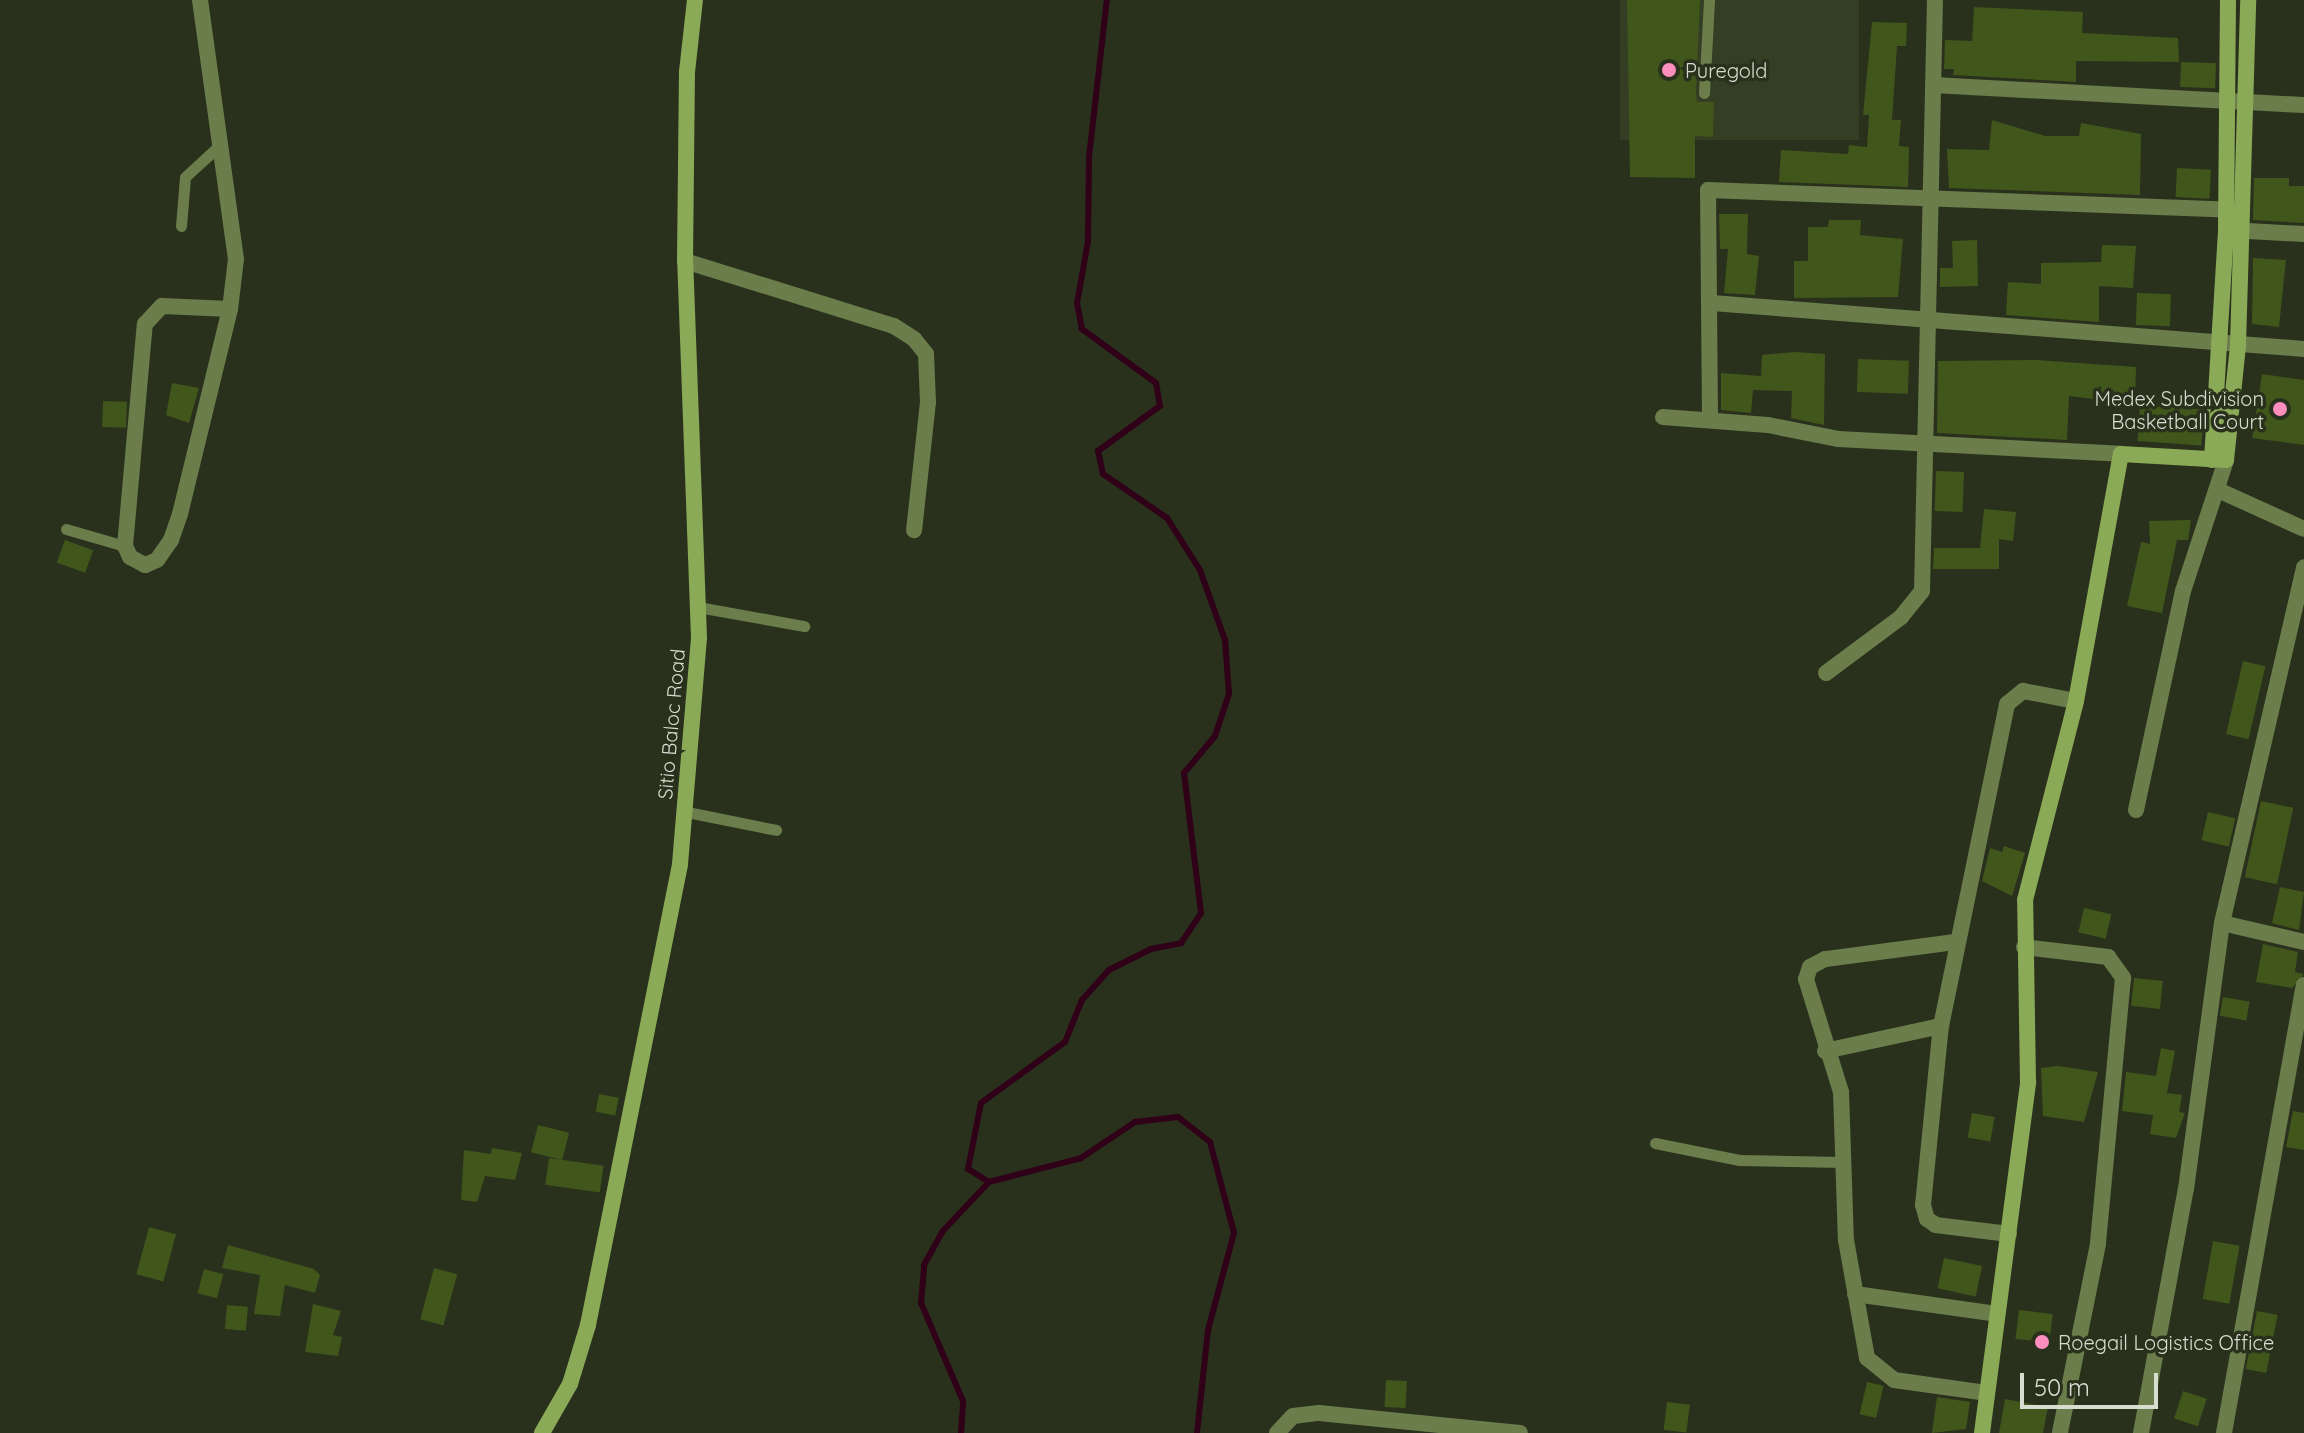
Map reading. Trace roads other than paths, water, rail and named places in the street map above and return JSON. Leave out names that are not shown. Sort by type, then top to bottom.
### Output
[{"type":"street","points":[[200,0],[236,259],[230,309],[171,540],[157,560],[145,565],[130,557],[125,546],[145,324],[162,306],[230,309]]},
{"type":"street","name":"Sitio Baloc Road","points":[[542,1433],[570,1384],[601,1271],[658,987],[696,700],[698,607],[685,261],[687,72],[695,0]]},
{"type":"street","points":[[1826,673],[1901,617],[1922,591],[1925,316],[1935,0]]},
{"type":"street","points":[[2136,810],[2183,591],[2219,484],[2228,0]]},
{"type":"street","points":[[2219,460],[2238,345],[2244,231],[2248,0]]},
{"type":"street","points":[[1933,85],[2304,105]]},
{"type":"street","points":[[1710,417],[1712,303],[1708,190],[2244,210]]},
{"type":"street","points":[[2226,229],[2304,234]]},
{"type":"street","points":[[685,261],[894,326],[914,339],[926,354],[928,402],[914,530]]},
{"type":"street","points":[[1712,303],[1925,316],[2304,349]]},
{"type":"street","points":[[1663,417],[1710,417],[1838,439],[2219,460]]},
{"type":"street","points":[[1982,1433],[2028,1082],[2025,900],[2076,701],[2121,454]]},
{"type":"street","points":[[2219,484],[2304,529]]},
{"type":"street","points":[[2141,1433],[2186,1189],[2222,923],[2304,567]]},
{"type":"street","points":[[2009,1234],[1936,1225],[1927,1219],[1923,1205],[1941,1026],[1955,942],[2007,704],[2023,691],[2076,701]]},
{"type":"street","points":[[2222,923],[2304,942]]},
{"type":"street","points":[[1955,942],[1870,949],[1810,967],[1806,979],[1825,1051],[1841,1092],[1843,1162],[1855,1294],[1867,1358],[1877,1372],[1986,1393]]},
{"type":"street","points":[[2024,947],[2108,957],[2123,978],[2098,1244],[2060,1433]]},
{"type":"street","points":[[2224,1433],[2304,985]]},
{"type":"street","points":[[1825,1051],[1941,1026]]},
{"type":"street","points":[[1855,1294],[1997,1314]]},
{"type":"street","points":[[1277,1433],[1293,1416],[1319,1413],[1520,1433]]},
{"type":"lane","points":[[1704,93],[1709,0]]},
{"type":"lane","points":[[181,226],[185,177],[193,163],[221,144]]},
{"type":"lane","points":[[66,529],[125,546]]},
{"type":"lane","points":[[698,607],[804,626]]},
{"type":"lane","points":[[682,811],[776,830]]},
{"type":"lane","points":[[1655,1143],[1739,1160],[1843,1162]]},
{"type":"waterway","points":[[989,1182],[968,1169],[981,1103],[1065,1042],[1082,1000],[1109,970],[1151,949],[1181,943],[1201,913],[1184,773],[1215,736],[1229,694],[1225,640],[1200,570],[1167,518],[1103,474],[1098,451],[1160,406],[1156,383],[1082,329],[1077,303],[1088,241],[1089,157],[1107,0]]},
{"type":"waterway","points":[[961,1433],[963,1401],[921,1303],[924,1265],[942,1232],[989,1182],[1081,1158],[1135,1122],[1178,1117],[1210,1142],[1234,1233],[1208,1330],[1197,1433]]},
{"type":"place","name":"Puregold","points":[[1669,70]]},
{"type":"place","name":"Medex Subdivision Basketball Court","points":[[2280,409]]},
{"type":"place","name":"Roegail Logistics Office","points":[[2042,1342]]}]
